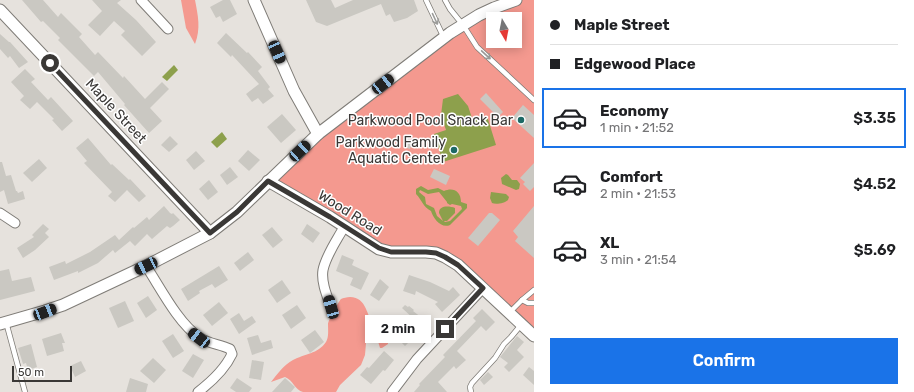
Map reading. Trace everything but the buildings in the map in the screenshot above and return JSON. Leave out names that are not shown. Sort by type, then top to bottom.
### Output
[{"type":"street","points":[[141,0],[168,29]]},
{"type":"street","points":[[254,0],[294,91],[318,134]]},
{"type":"street","points":[[3,323],[45,312],[63,305],[146,266],[210,233],[237,212],[318,134],[444,38],[463,25],[494,8],[516,0]]},
{"type":"street","name":"Maple Street","points":[[0,10],[210,233]]},
{"type":"street","name":"Wood Road","points":[[268,181],[330,217],[379,248],[391,252],[436,253],[445,257],[458,265],[534,336]]},
{"type":"street","points":[[0,213],[15,223]]},
{"type":"street","points":[[331,307],[324,282],[323,271],[327,257],[344,227]]},
{"type":"street","points":[[146,266],[188,329],[207,342],[230,349],[232,354],[228,363],[198,392]]},
{"type":"street","points":[[392,392],[417,359],[483,288]]},
{"type":"lane","points":[[426,0],[444,38]]},
{"type":"lane","points":[[446,0],[450,9],[463,25],[477,47],[534,100]]},
{"type":"lane","points":[[509,314],[534,290]]},
{"type":"lane","points":[[522,300],[528,303],[534,303]]},
{"type":"lane","points":[[3,323],[25,392]]},
{"type":"lane","points":[[471,392],[470,387],[472,383],[495,358],[504,344],[521,325]]},
{"type":"shaded area","points":[[181,0],[195,0],[198,27],[195,44],[186,28]]},
{"type":"shaded area","points":[[516,0],[534,0],[534,336],[445,257],[391,252],[268,181],[450,33],[486,15],[486,48],[522,48],[522,12],[492,12]]},
{"type":"shaded area","points":[[174,65],[178,70],[167,81],[162,77]]},
{"type":"shaded area","points":[[458,94],[468,106],[473,121],[487,116],[496,145],[443,162],[434,134],[446,130],[441,115],[443,99]]},
{"type":"shaded area","points":[[222,132],[227,139],[217,148],[211,142]]},
{"type":"shaded area","points":[[506,174],[512,180],[517,180],[520,184],[519,189],[516,190],[502,184],[501,178]]},
{"type":"shaded area","points":[[421,186],[428,190],[438,188],[444,191],[450,189],[456,191],[460,195],[461,202],[467,204],[467,208],[450,225],[447,226],[441,224],[416,194],[416,189]],"holes":[[[420,190],[428,194],[439,192],[447,203],[450,205],[461,206],[462,209],[450,221],[445,222],[444,221],[447,221],[455,213],[455,208],[442,207],[439,210],[443,221],[437,216],[434,208],[426,204],[425,197],[419,192]]]},
{"type":"shaded area","points":[[491,192],[506,194],[509,197],[508,200],[496,204],[492,203],[490,198]]},
{"type":"shaded area","points":[[350,297],[360,300],[366,308],[374,327],[385,325],[383,332],[388,340],[388,344],[380,348],[377,338],[374,336],[366,343],[365,355],[361,365],[340,385],[336,392],[303,392],[285,377],[271,382],[290,362],[323,346],[328,338],[328,322],[336,307],[341,299]]},
{"type":"place","name":"Parkwood Pool Snack Bar","points":[[521,120]]},
{"type":"place","name":"Parkwood Family Aquatic Center","points":[[454,150]]},
{"type":"route","points":[[50,63],[210,233],[237,212],[268,181],[330,217],[379,248],[391,252],[436,253],[458,265],[483,288],[445,329]]}]
